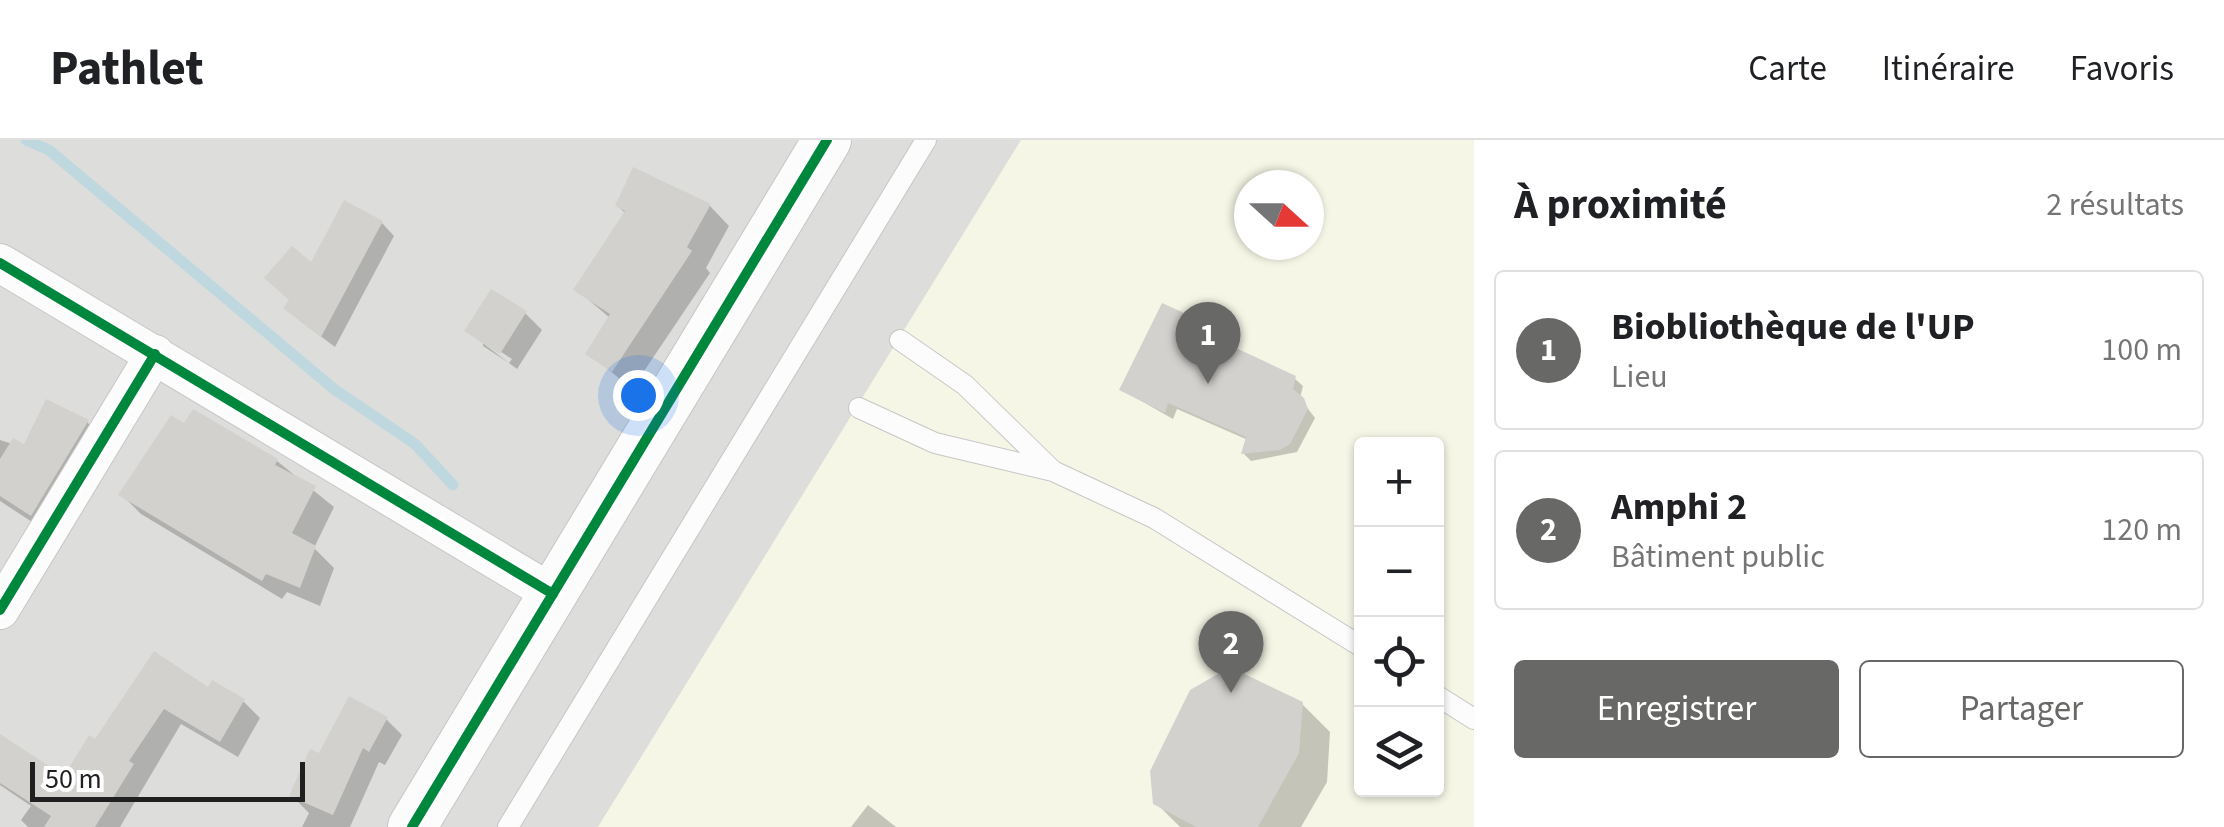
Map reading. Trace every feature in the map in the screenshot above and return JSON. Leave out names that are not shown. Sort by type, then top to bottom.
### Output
[{"type":"street","points":[[412,827],[828,140]]},
{"type":"street","points":[[0,263],[553,594]]},
{"type":"street","points":[[0,610],[155,354]]},
{"type":"lane","points":[[508,827],[926,140]]},
{"type":"lane","points":[[900,340],[965,385],[1053,471]]},
{"type":"lane","points":[[859,408],[935,443],[1053,471],[1154,518],[1354,641]]},
{"type":"lane","points":[[1444,699],[1474,718]]},
{"type":"shaded area","points":[[0,140],[1474,140],[1474,827],[0,827]]},
{"type":"shaded area","points":[[1021,140],[1474,140],[1474,827],[598,827]]},
{"type":"building","points":[[633,167],[711,204],[687,247],[692,251],[612,372],[585,354],[610,314],[573,290],[625,211],[615,206]]},
{"type":"building","points":[[344,200],[383,221],[321,337],[283,308],[289,300],[264,278],[292,246],[311,262]]},
{"type":"building","points":[[491,289],[527,311],[500,354],[464,331]]},
{"type":"building","points":[[1162,303],[1211,325],[1208,335],[1296,376],[1293,389],[1304,398],[1308,409],[1290,444],[1280,450],[1241,454],[1246,437],[1168,403],[1165,413],[1119,390]]},
{"type":"building","points":[[46,399],[89,420],[31,516],[0,496],[0,459],[13,438],[24,444]]},
{"type":"building","points":[[193,409],[278,459],[275,465],[316,486],[292,533],[316,546],[300,588],[266,574],[262,581],[118,495],[171,415],[184,423]]},
{"type":"building","points":[[154,651],[208,687],[212,680],[245,699],[220,742],[164,709],[129,761],[134,764],[95,827],[44,827],[51,816],[0,783],[0,734],[64,776],[89,735],[95,739]]},
{"type":"building","points":[[1230,667],[1303,702],[1299,753],[1258,827],[1196,827],[1153,804],[1150,771],[1190,690]]},
{"type":"building","points":[[349,696],[388,717],[369,752],[363,748],[333,815],[289,796],[310,749],[319,753]]},
{"type":"waterway","points":[[26,140],[49,150],[334,389],[415,444],[453,485]]},
{"type":"cycle path","points":[[412,827],[827,140]]},
{"type":"cycle path","points":[[0,263],[553,594]]},
{"type":"cycle path","points":[[0,610],[155,354]]},
{"type":"place","name":"Biobliothèque de l'UP","points":[[1208,384]]},
{"type":"place","name":"Amphi 2","points":[[1231,693]]}]
